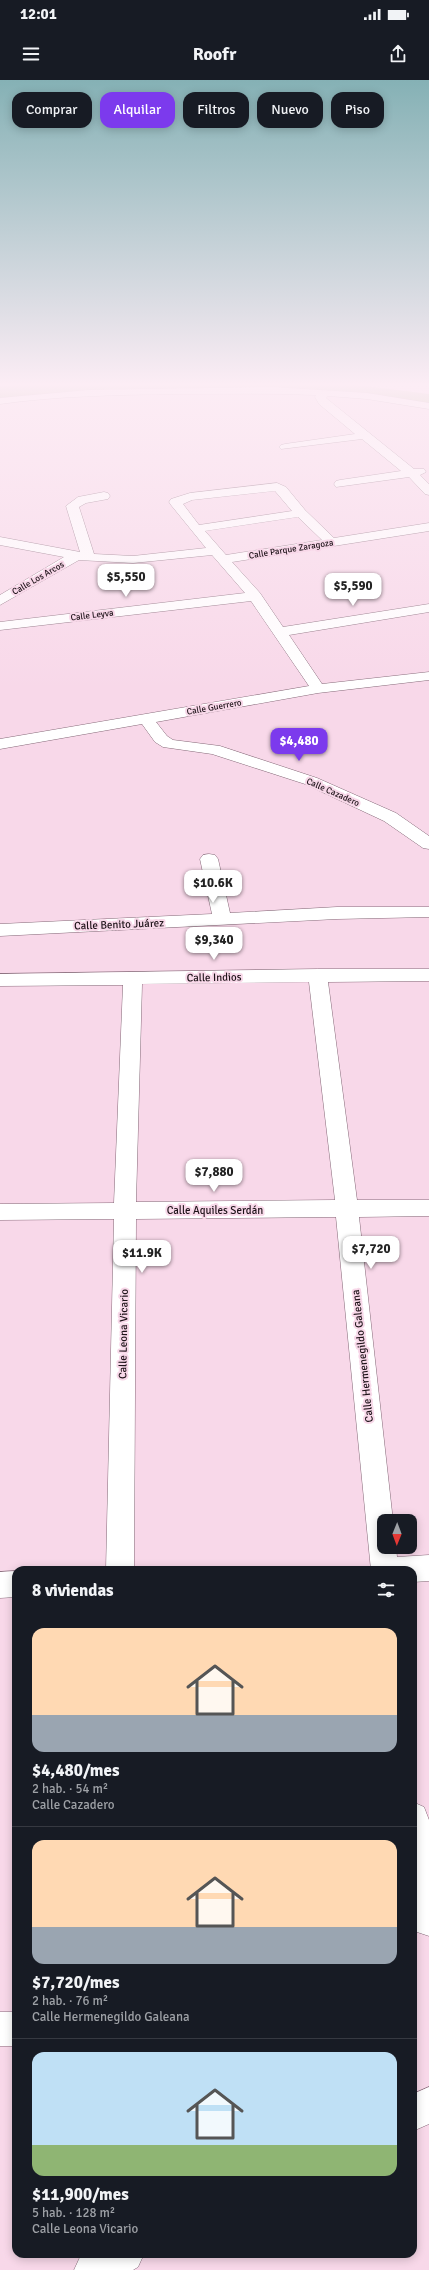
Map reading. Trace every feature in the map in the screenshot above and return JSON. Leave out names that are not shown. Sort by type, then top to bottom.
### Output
[{"type":"street","points":[[318,689],[281,632],[255,596],[175,505],[176,501],[262,488],[277,488],[290,498],[301,513],[331,542]]},
{"type":"street","points":[[82,557],[72,506],[82,500],[104,496]]},
{"type":"street","points":[[196,529],[301,513]]},
{"type":"street","name":"Calle Parque Zaragoza","points":[[0,540],[82,557],[130,560],[220,555],[331,542],[429,527]]},
{"type":"street","name":"Calle Los Arcos","points":[[0,601],[82,557]]},
{"type":"street","name":"Calle Leyva","points":[[0,626],[255,596]]},
{"type":"street","points":[[281,632],[429,608]]},
{"type":"street","name":"Calle Guerrero","points":[[0,744],[318,689],[429,676]]},
{"type":"street","name":"Calle Cazadero","points":[[146,719],[160,738],[169,744],[214,749],[311,781],[407,827],[429,844]]},
{"type":"street","points":[[209,859],[222,918]]},
{"type":"street","name":"Calle Benito Juárez","points":[[0,930],[337,913],[429,912]]},
{"type":"street","name":"Calle Indios","points":[[0,980],[318,975],[429,975]]},
{"type":"street","name":"Calle Hermenegildo Galeana","points":[[318,975],[347,1210],[386,1566]]},
{"type":"street","name":"Calle Leona Vicario","points":[[120,1566],[125,1210],[133,978]]},
{"type":"street","name":"Calle Aquiles Serdán","points":[[0,1212],[125,1210],[347,1210],[429,1208]]},
{"type":"street","points":[[417,1569],[429,1568]]},
{"type":"street","points":[[0,1585],[12,1584]]},
{"type":"street","points":[[417,1844],[429,1920]]},
{"type":"street","points":[[0,2029],[12,2029]]},
{"type":"street","points":[[417,2111],[429,2106]]}]
